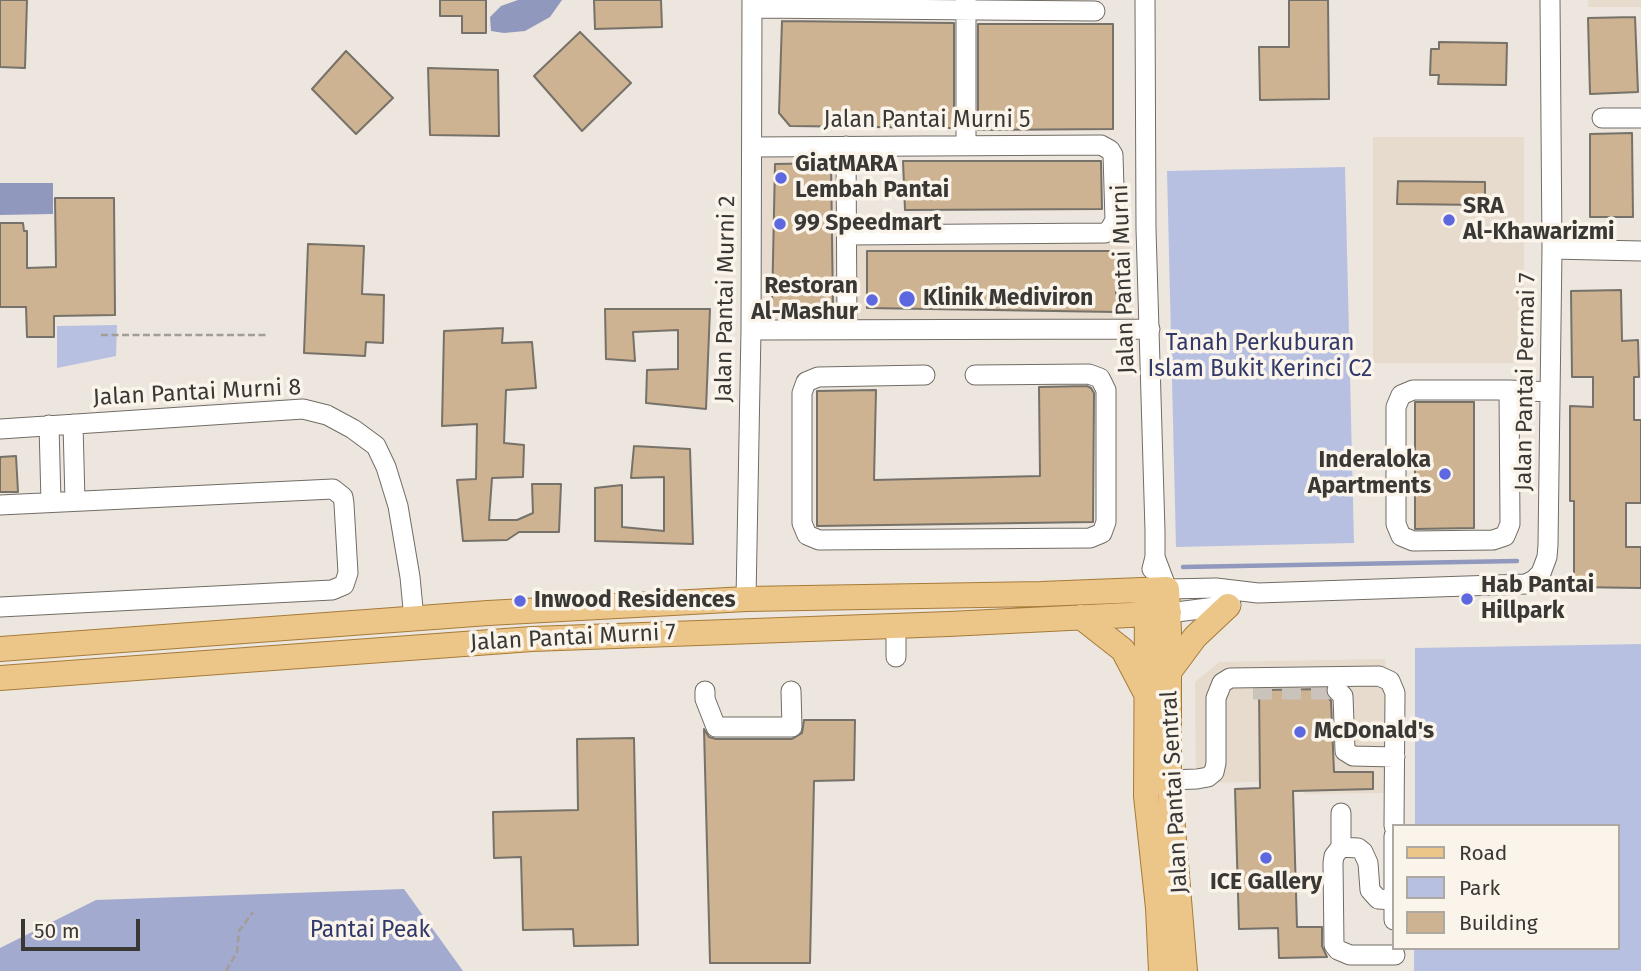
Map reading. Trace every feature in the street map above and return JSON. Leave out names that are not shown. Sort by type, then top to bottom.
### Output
[{"type":"main road","name":"Jalan Pantai Murni 7","points":[[0,649],[414,619],[746,599],[1028,594],[1158,601]]},
{"type":"main road","name":"Jalan Pantai Murni 7","points":[[0,678],[532,639],[1081,617],[1158,601]]},
{"type":"main road","name":"Jalan Pantai Sentral","points":[[1158,601],[1169,672],[1169,780],[1184,959],[1192,971]]},
{"type":"main road","name":"Jalan Pantai Sentral","points":[[1158,601],[1146,697],[1146,796],[1158,908],[1161,971]]},
{"type":"main road","points":[[1169,672],[1195,638],[1228,606]]},
{"type":"main road","points":[[1081,617],[1123,650],[1136,671],[1146,697]]},
{"type":"street","name":"Jalan Pantai Murni","points":[[1146,0],[1146,229],[1158,601]]},
{"type":"street","name":"Jalan Pantai Permai 7","points":[[1258,593],[1526,584],[1534,580],[1544,566],[1548,545],[1552,249],[1550,0]]},
{"type":"street","points":[[752,4],[966,6],[1095,11]]},
{"type":"street","name":"Jalan Pantai Murni 2","points":[[746,599],[751,330],[752,4]]},
{"type":"street","points":[[966,6],[966,146]]},
{"type":"street","points":[[1602,118],[1641,118]]},
{"type":"street","name":"Jalan Pantai Murni 5","points":[[752,147],[1101,145],[1110,150],[1115,162],[1115,220],[1105,233],[847,235]]},
{"type":"street","points":[[846,146],[847,330]]},
{"type":"street","points":[[1552,249],[1641,251]]},
{"type":"street","points":[[751,330],[1150,329]]},
{"type":"street","points":[[925,376],[818,377],[806,382],[802,393],[802,510],[807,535],[819,540],[1090,538],[1102,533],[1106,522],[1106,403],[1101,378],[1089,374],[975,375]]},
{"type":"street","points":[[1509,390],[1510,524],[1505,536],[1493,541],[1426,541],[1407,540],[1401,536],[1396,524],[1396,407],[1401,395],[1413,390],[1509,390],[1550,392]]},
{"type":"street","name":"Jalan Pantai Murni 8","points":[[0,429],[303,409],[327,415],[376,446],[386,467],[398,506],[414,619]]},
{"type":"street","points":[[73,424],[75,501]]},
{"type":"street","points":[[49,425],[51,502]]},
{"type":"street","points":[[0,505],[333,489],[343,497],[347,579],[338,589],[332,590],[0,607]]},
{"type":"street","points":[[1158,601],[1216,588],[1258,593]]},
{"type":"street","points":[[1158,601],[1228,606],[1258,593]]},
{"type":"street","points":[[895,657],[896,626]]},
{"type":"street","points":[[1169,780],[1208,777],[1213,772],[1216,763],[1216,698],[1222,683],[1230,678],[1379,676],[1390,681],[1395,693],[1394,824]]},
{"type":"street","points":[[1216,744],[1224,736],[1225,705],[1230,691],[1253,690]]},
{"type":"street","points":[[1337,690],[1343,696],[1345,751],[1353,757],[1395,757]]},
{"type":"street","points":[[705,691],[705,699],[716,726],[792,726],[792,691]]},
{"type":"street","points":[[1341,813],[1341,847],[1334,856],[1333,863],[1335,945],[1338,950],[1350,955],[1395,958]]},
{"type":"street","points":[[1341,847],[1358,848],[1363,852],[1368,863],[1370,890],[1378,899],[1392,900]]},
{"type":"path","points":[[101,334],[267,335]]},
{"type":"path","points":[[226,971],[237,952],[239,931],[253,912]]},
{"type":"shaded area","points":[[518,0],[562,0],[550,17],[525,31],[491,31],[490,17],[501,6]]},
{"type":"shaded area","points":[[1588,0],[1641,0],[1641,7],[1588,7]]},
{"type":"shaded area","name":"SRA Al-Khawarizmi","points":[[1373,137],[1524,137],[1524,363],[1373,363]]},
{"type":"shaded area","points":[[759,152],[843,152],[843,238],[1131,237],[1134,323],[758,324]]},
{"type":"shaded area","points":[[0,183],[53,183],[53,214],[0,215]]},
{"type":"shaded area","points":[[1385,659],[1387,793],[1304,794],[1303,781],[1196,783],[1195,682],[1219,662]]},
{"type":"green space","name":"Tanah Perkuburan Islam Bukit Kerinci C2","points":[[1345,167],[1354,543],[1176,547],[1167,171]]},
{"type":"green space","points":[[117,325],[116,356],[57,368],[57,326]]},
{"type":"green space","points":[[1641,644],[1641,971],[1414,971],[1414,950],[1620,950],[1620,824],[1415,824],[1415,648]]},
{"type":"green space","name":"Pantai Peak","points":[[404,889],[463,971],[0,971],[0,948],[96,900]]},
{"type":"building","points":[[0,0],[27,0],[25,68],[0,67]]},
{"type":"building","points":[[440,0],[486,0],[486,33],[462,33],[462,16],[440,16]]},
{"type":"building","points":[[594,0],[661,0],[662,27],[595,29]]},
{"type":"building","points":[[1289,0],[1328,0],[1329,99],[1260,100],[1259,47],[1289,47]]},
{"type":"building","points":[[1635,17],[1638,92],[1590,94],[1588,18]]},
{"type":"building","points":[[782,21],[954,23],[954,128],[790,126],[779,113]]},
{"type":"building","points":[[978,24],[1113,24],[1113,129],[978,130]]},
{"type":"building","points":[[580,32],[631,83],[582,131],[534,76]]},
{"type":"building","points":[[1439,42],[1507,43],[1506,85],[1438,84],[1439,75],[1430,75],[1431,49],[1439,49]]},
{"type":"building","points":[[346,51],[393,98],[356,134],[312,89]]},
{"type":"building","points":[[428,68],[498,70],[499,136],[430,135]]},
{"type":"building","points":[[1632,133],[1633,217],[1590,217],[1590,134]]},
{"type":"building","points":[[903,161],[1101,161],[1102,209],[905,210]]},
{"type":"building","points":[[831,163],[833,309],[772,307],[775,164]]},
{"type":"building","points":[[1398,181],[1485,182],[1485,205],[1397,204]]},
{"type":"building","points":[[55,198],[114,198],[115,315],[54,316],[54,337],[27,337],[26,307],[0,307],[0,223],[23,223],[24,231],[27,231],[27,268],[56,267]]},
{"type":"building","points":[[308,244],[364,246],[362,294],[384,295],[383,343],[366,342],[365,356],[304,353]]},
{"type":"building","points":[[867,251],[1116,251],[1116,312],[867,308]]},
{"type":"building","points":[[1621,290],[1622,341],[1638,340],[1639,377],[1634,377],[1634,420],[1641,420],[1641,503],[1626,503],[1626,547],[1641,547],[1641,588],[1574,587],[1570,406],[1593,407],[1593,377],[1572,377],[1571,291]]},
{"type":"building","points":[[605,309],[710,309],[706,409],[646,403],[647,370],[678,369],[678,330],[633,332],[635,361],[606,359]]},
{"type":"building","points":[[503,328],[502,343],[532,342],[536,388],[506,390],[504,443],[524,445],[523,477],[492,478],[489,520],[517,520],[533,513],[532,484],[561,484],[559,532],[519,532],[507,540],[463,541],[457,480],[476,479],[477,424],[442,426],[444,331]]},
{"type":"building","points":[[1087,386],[1094,393],[1093,522],[817,526],[817,391],[876,390],[874,480],[1040,476],[1039,387]]},
{"type":"building","name":"Inderaloka Apartments","points":[[1415,402],[1474,402],[1474,528],[1415,529]]},
{"type":"building","points":[[634,446],[690,449],[693,544],[595,541],[595,488],[622,485],[622,527],[664,531],[664,477],[631,478]]},
{"type":"building","points":[[16,456],[18,492],[0,492],[0,457]]},
{"type":"building","points":[[1325,689],[1325,694],[1331,701],[1334,772],[1373,772],[1373,789],[1293,791],[1297,927],[1322,927],[1322,946],[1327,957],[1279,958],[1278,928],[1239,929],[1235,789],[1260,788],[1259,690]]},
{"type":"building","points":[[804,720],[855,720],[854,780],[814,781],[810,963],[710,963],[704,729],[709,737],[716,739],[792,739],[802,733]]},
{"type":"building","points":[[634,738],[638,945],[574,946],[573,929],[523,930],[521,857],[494,858],[493,812],[578,810],[577,739]]},
{"type":"waterway","points":[[1183,567],[1517,561]]},
{"type":"tunnel","points":[[1253,690],[1337,690]]},
{"type":"place","name":"GiatMARA Lembah Pantai","points":[[781,178]]},
{"type":"place","name":"SRA Al-Khawarizmi","points":[[1449,220]]},
{"type":"place","name":"99 Speedmart","points":[[780,224]]},
{"type":"place","name":"Klinik Mediviron","points":[[907,299]]},
{"type":"place","name":"Restoran Al-Mashur","points":[[872,300]]},
{"type":"place","name":"Inderaloka Apartments","points":[[1445,474]]},
{"type":"place","name":"Hab Pantai Hillpark","points":[[1467,599]]},
{"type":"place","name":"Inwood Residences","points":[[520,601]]},
{"type":"place","name":"McDonald's","points":[[1300,732]]},
{"type":"place","name":"ICE Gallery","points":[[1266,858]]}]
